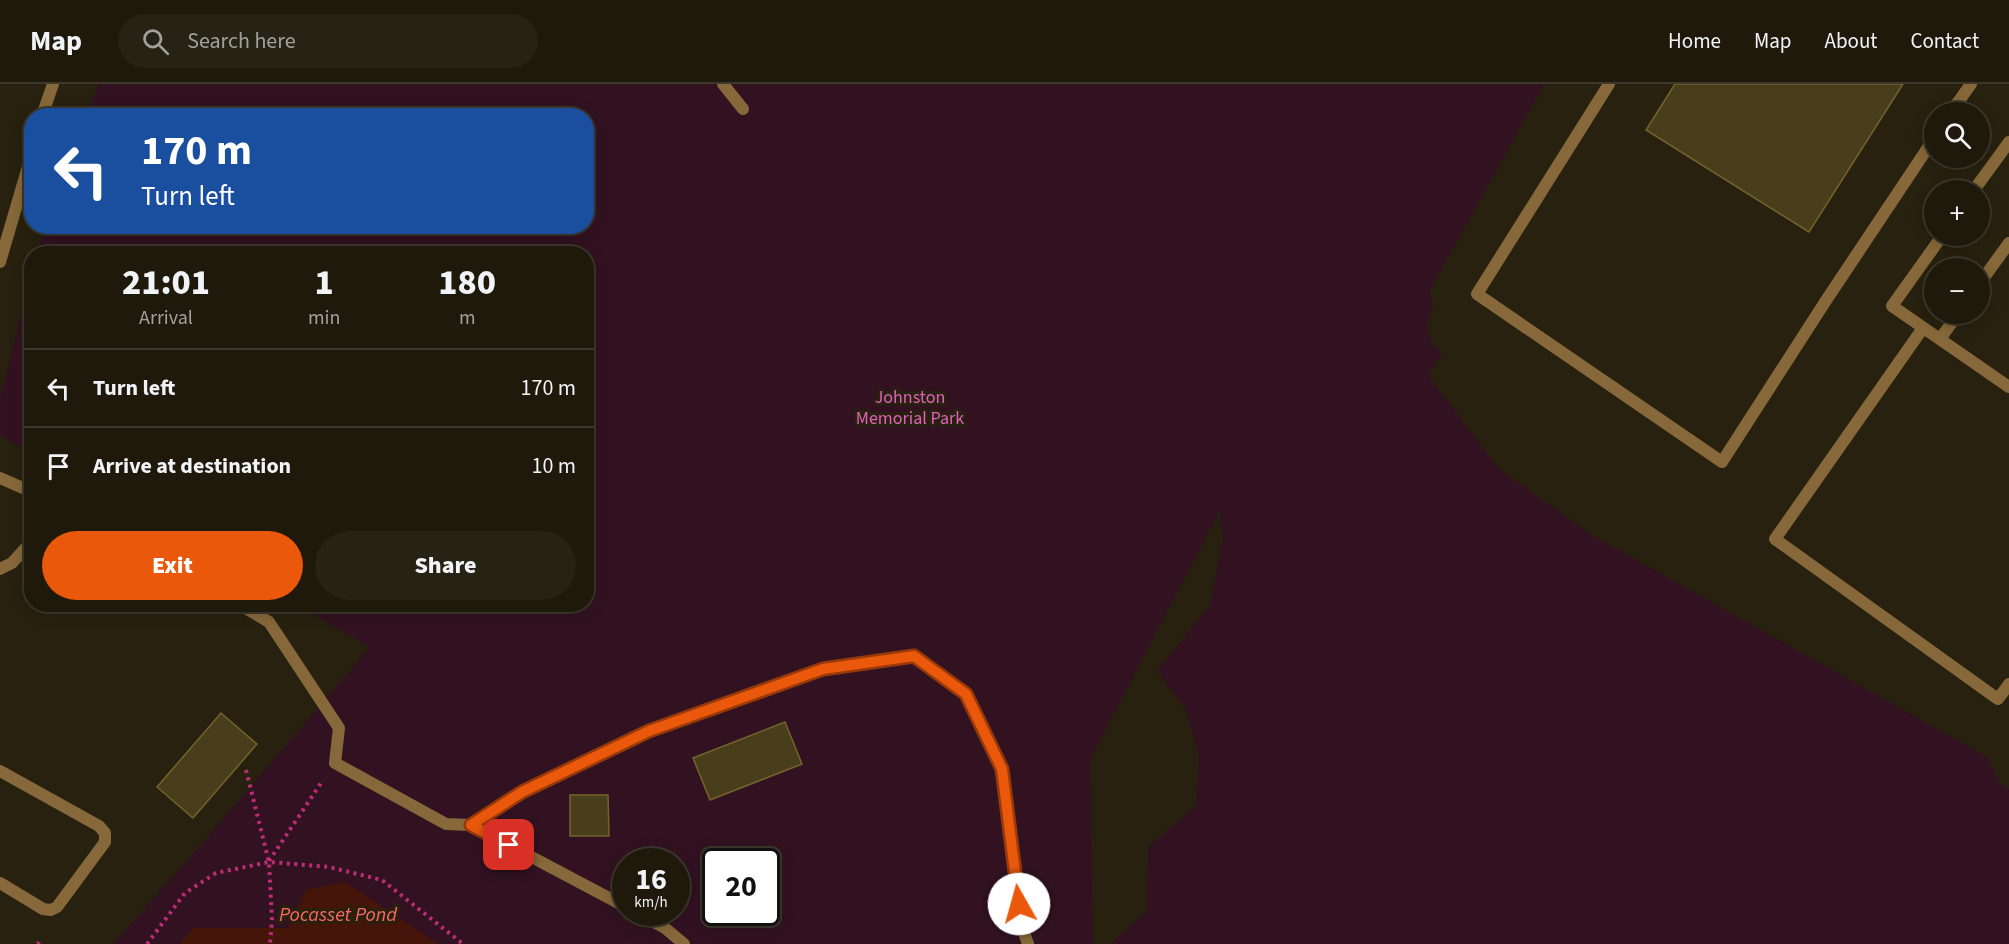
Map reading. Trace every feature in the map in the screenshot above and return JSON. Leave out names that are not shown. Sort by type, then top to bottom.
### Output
[{"type":"street","points":[[45,108],[53,84]]},
{"type":"street","points":[[723,84],[743,110]]},
{"type":"street","points":[[1609,84],[1478,294],[1722,462],[1924,154]]},
{"type":"street","points":[[1959,102],[1971,84]]},
{"type":"street","points":[[1981,180],[2009,142]]},
{"type":"street","points":[[0,262],[24,180]]},
{"type":"street","points":[[1990,269],[2009,243]]},
{"type":"street","points":[[1935,246],[1892,306],[2009,387]]},
{"type":"street","points":[[1940,339],[1951,324]]},
{"type":"street","points":[[1923,328],[1775,539],[1998,699],[2009,684]]},
{"type":"street","points":[[0,478],[24,488]]},
{"type":"street","points":[[0,569],[12,563],[24,550]]},
{"type":"street","points":[[252,612],[269,622],[339,728],[335,763],[446,824],[471,825],[612,900]]},
{"type":"street","points":[[471,825],[522,792],[649,731],[823,669],[914,656],[966,694],[1002,769],[1022,927],[1028,944]]},
{"type":"street","points":[[0,771],[99,826],[105,833],[105,842],[57,907],[51,910],[44,909],[0,883]]},
{"type":"street","points":[[661,926],[684,944]]},
{"type":"path","points":[[269,862],[335,763]]},
{"type":"path","points":[[246,770],[269,862],[272,920],[270,944]]},
{"type":"path","points":[[147,944],[185,893],[216,873],[269,862],[329,867],[382,880],[463,944]]},
{"type":"green space","name":"Johnston Memorial Park","points":[[99,84],[1544,84],[1430,290],[1433,307],[1426,328],[1432,343],[1442,353],[1428,376],[1499,469],[1592,535],[1987,757],[2000,784],[2009,789],[2009,944],[1110,944],[1147,911],[1148,847],[1196,806],[1199,755],[1185,708],[1157,671],[1210,605],[1223,539],[1220,510],[1090,759],[1093,944],[113,944],[370,647],[308,612],[594,612],[594,246],[40,246],[43,234],[594,234],[594,108],[89,108]]},
{"type":"green space","points":[[24,305],[24,449],[0,435],[0,398]]},
{"type":"water","name":"Pocasset Pond","points":[[345,882],[438,944],[180,944],[193,928],[288,928],[306,890]]},
{"type":"building","points":[[1675,84],[1903,84],[1809,232],[1646,130]]},
{"type":"building","points":[[221,713],[257,744],[193,818],[157,787]]},
{"type":"building","points":[[785,722],[802,764],[710,800],[693,758]]},
{"type":"building","points":[[570,795],[608,795],[609,836],[570,836]]},
{"type":"route","points":[[509,845],[471,825],[522,792],[649,731],[823,669],[914,656],[966,694],[1002,769],[1019,904]]}]
